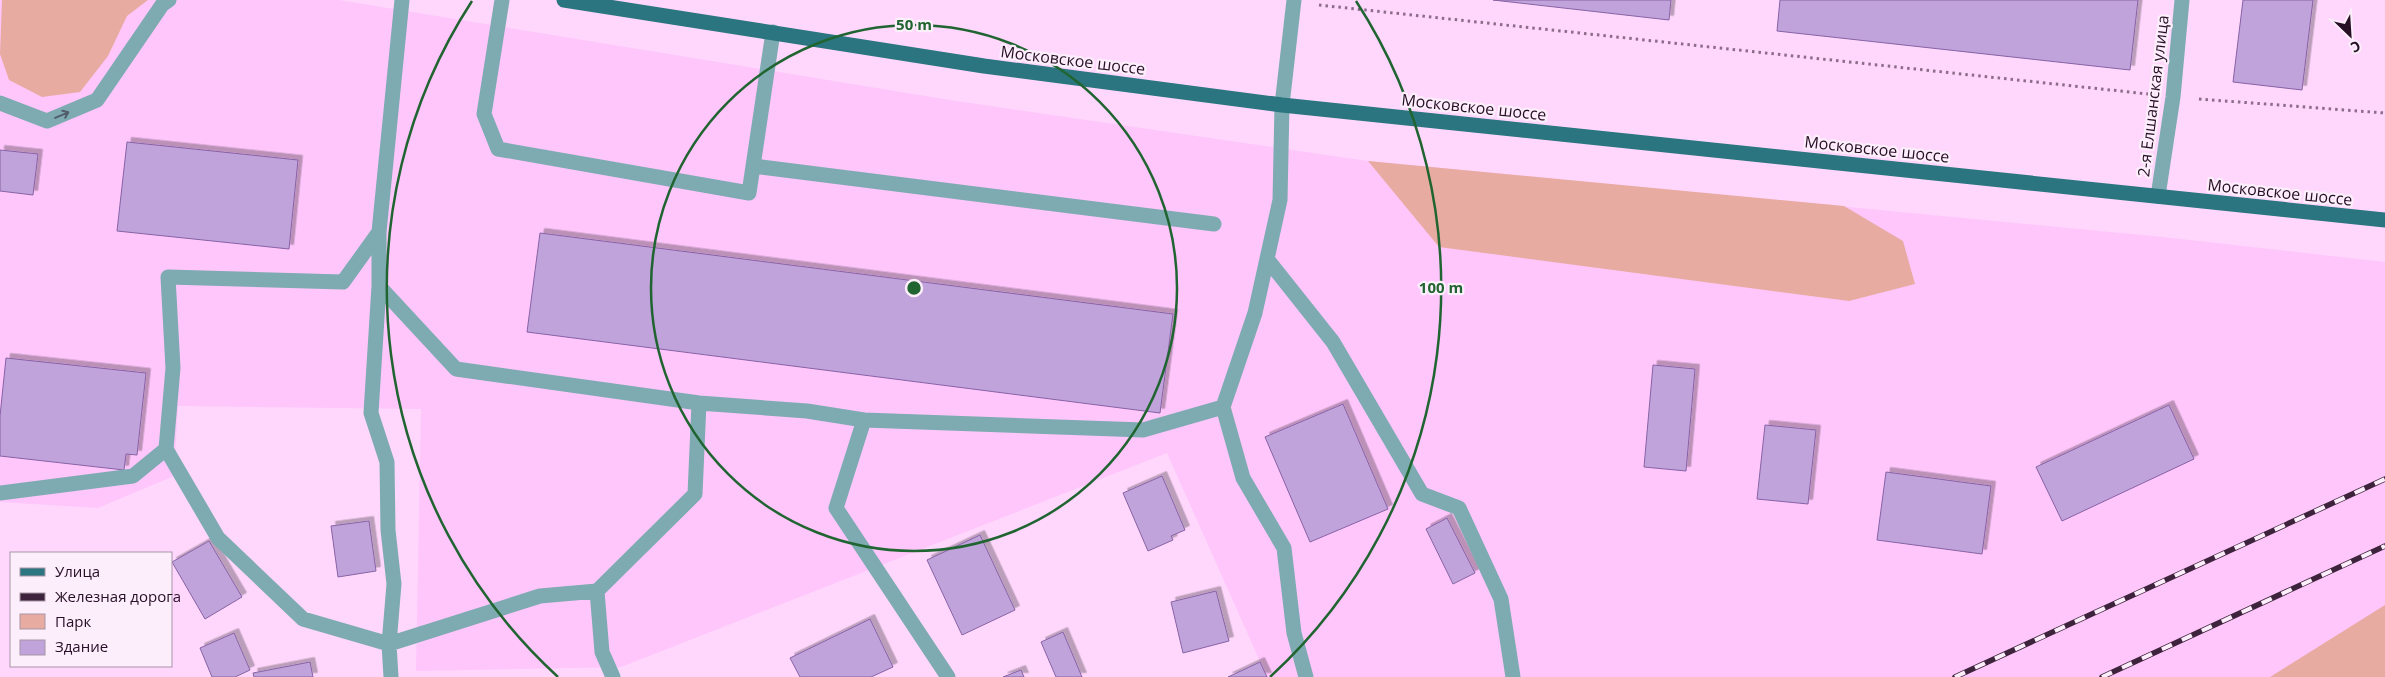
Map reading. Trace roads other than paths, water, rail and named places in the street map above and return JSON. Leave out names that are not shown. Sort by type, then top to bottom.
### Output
[{"type":"main road","name":"Московское шоссе","points":[[564,0],[984,66],[1282,105],[2385,220]]},
{"type":"street","points":[[0,103],[47,121],[98,100],[162,5],[169,0]]},
{"type":"street","points":[[391,677],[389,644],[394,584],[388,530],[387,462],[371,413],[379,286],[379,232],[402,0]]},
{"type":"street","points":[[502,0],[484,114],[498,148],[749,193],[773,32]]},
{"type":"street","name":"2-я Елшанская улица","points":[[2158,196],[2173,97],[2182,0]]},
{"type":"street","points":[[1294,1],[1282,105],[1280,200],[1255,313],[1223,407],[1242,478],[1284,548],[1294,633],[1306,677]]},
{"type":"street","points":[[753,166],[1214,224]]},
{"type":"street","points":[[379,232],[343,282],[168,277],[173,368],[166,450],[218,538],[303,619],[389,644],[540,596],[597,591],[695,494],[699,403]]},
{"type":"street","points":[[1267,259],[1333,342],[1422,494],[1458,508],[1501,600],[1513,677]]},
{"type":"street","points":[[379,286],[456,369],[699,403],[807,411],[864,420],[1143,430],[1223,407]]},
{"type":"street","points":[[864,420],[836,508],[948,677]]},
{"type":"street","points":[[0,492],[133,476],[166,450]]},
{"type":"street","points":[[597,591],[602,652],[613,677]]},
{"type":"railway","points":[[1955,677],[2385,479]]},
{"type":"railway","points":[[2102,677],[2385,546]]}]
